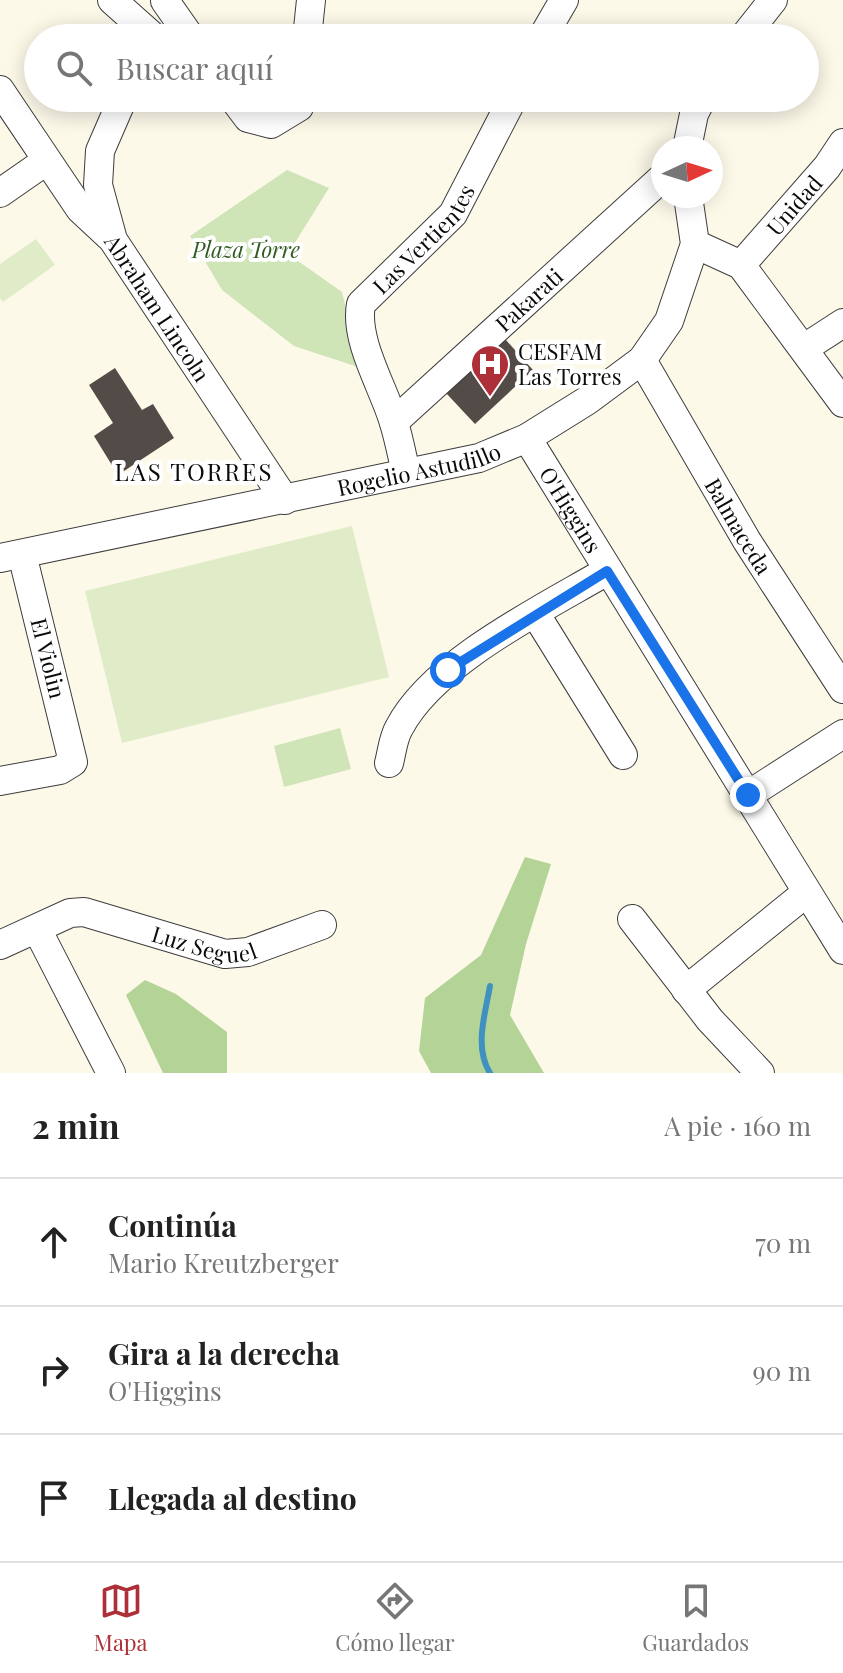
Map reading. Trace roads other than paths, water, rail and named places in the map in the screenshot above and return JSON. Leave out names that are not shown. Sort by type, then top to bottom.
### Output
[{"type":"street","points":[[112,0],[137,24]]},
{"type":"street","points":[[308,24],[311,0]]},
{"type":"street","points":[[550,24],[564,0]]},
{"type":"street","points":[[754,24],[773,0]]},
{"type":"street","points":[[154,24],[165,1]]},
{"type":"street","points":[[165,1],[181,24]]},
{"type":"street","points":[[0,90],[80,209],[113,240]]},
{"type":"street","name":"Abraham Lincoln","points":[[117,112],[100,151],[98,185],[113,240],[285,500]]},
{"type":"street","points":[[244,112],[248,118],[271,124],[291,112]]},
{"type":"street","name":"Las Vertientes","points":[[406,472],[394,422],[365,341],[359,316],[361,304],[453,214],[506,112]]},
{"type":"street","points":[[689,136],[695,112]]},
{"type":"street","name":"Unidad","points":[[741,265],[827,167],[843,143]]},
{"type":"street","points":[[0,193],[46,161]]},
{"type":"street","name":"Pakarati","points":[[394,422],[651,188]]},
{"type":"street","name":"Rogelio Astudillo","points":[[11,556],[479,458],[527,438],[588,400],[642,360],[669,321],[695,244],[690,208]]},
{"type":"street","points":[[695,244],[741,265],[806,347],[843,403]]},
{"type":"street","points":[[806,347],[843,323]]},
{"type":"street","name":"Balmaceda","points":[[642,360],[747,541],[843,689]]},
{"type":"street","name":"O'Higgins","points":[[527,438],[843,950]]},
{"type":"street","name":"El Violin","points":[[0,781],[60,770],[73,762],[11,556]]},
{"type":"street","points":[[389,763],[397,731],[411,707],[448,670],[535,613],[607,571]]},
{"type":"street","points":[[535,613],[623,755]]},
{"type":"street","points":[[748,795],[843,734]]},
{"type":"street","points":[[686,990],[806,893]]},
{"type":"street","name":"Luz Seguel","points":[[37,929],[70,913],[84,912],[225,954],[248,952],[322,925]]},
{"type":"street","points":[[632,919],[686,990],[760,1073]]},
{"type":"street","points":[[0,945],[37,929],[111,1073]]},
{"type":"waterway","points":[[490,986],[482,1042],[490,1073]]},
{"type":"place","name":"CESFAM Las Torres","points":[[490,398]]},
{"type":"district","name":"LAS TORRES","points":[[194,471]]},
{"type":"park label","name":"Plaza Torre","points":[[246,249]]}]
